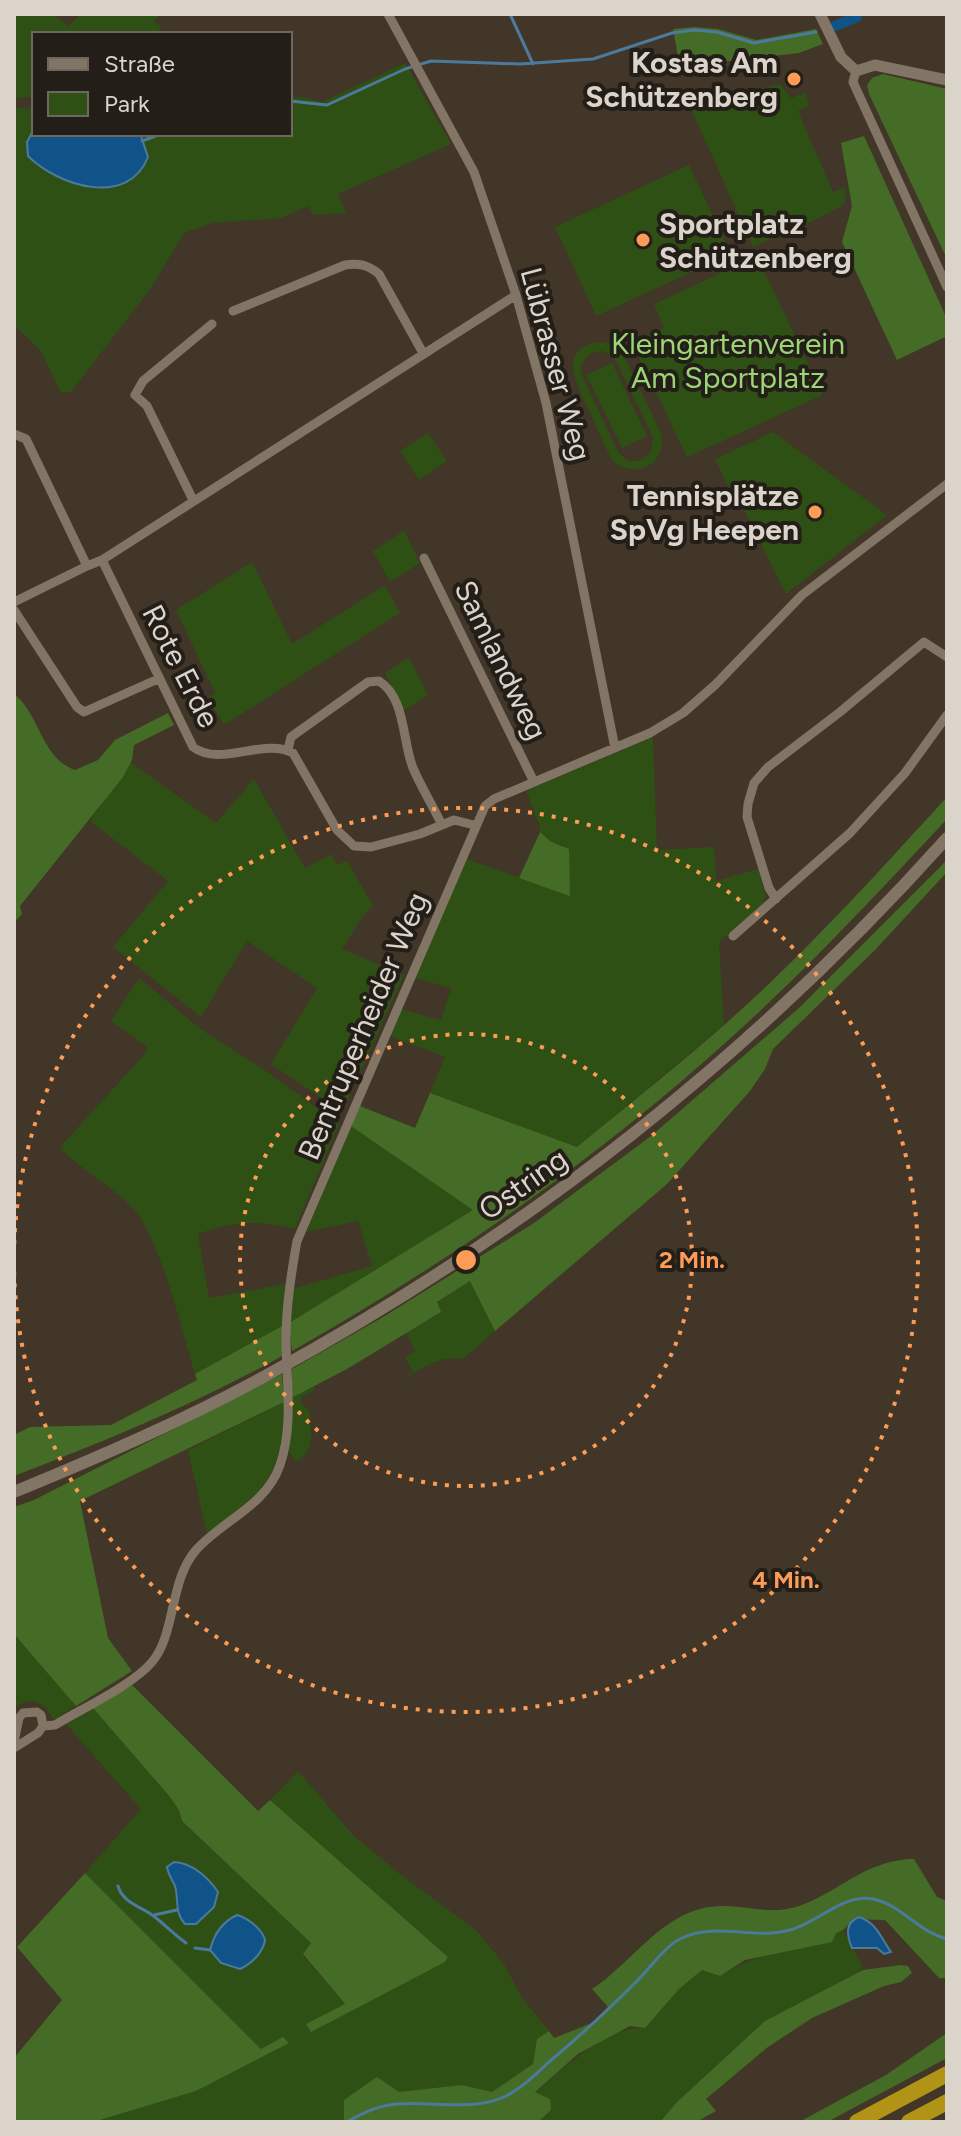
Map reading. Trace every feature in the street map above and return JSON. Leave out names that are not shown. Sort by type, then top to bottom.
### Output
[{"type":"highway","points":[[857,2122],[947,2074]]},
{"type":"highway","points":[[909,2122],[947,2102]]},
{"type":"main road","name":"Ostring","points":[[14,1492],[161,1428],[264,1377],[342,1333],[514,1223],[605,1157],[720,1064],[831,961],[947,838]]},
{"type":"street","name":"Lübrasser Weg","points":[[388,14],[474,172],[516,295],[546,403],[615,748]]},
{"type":"street","points":[[820,14],[841,57],[856,71]]},
{"type":"street","points":[[856,71],[875,65],[947,80]]},
{"type":"street","points":[[856,71],[853,82],[947,287]]},
{"type":"street","points":[[233,311],[345,265],[362,265],[379,274],[423,353]]},
{"type":"street","points":[[14,602],[102,560],[516,295]]},
{"type":"street","points":[[193,500],[147,406],[135,395],[143,381],[212,324]]},
{"type":"street","points":[[16,434],[26,439],[87,566]]},
{"type":"street","name":"Bentruperheider Weg","points":[[14,1745],[38,1733],[43,1726],[55,1725],[132,1679],[152,1662],[161,1645],[185,1566],[204,1543],[259,1499],[271,1485],[281,1464],[285,1440],[288,1291],[297,1241],[474,825],[489,802],[650,733],[688,709],[796,600],[947,484]]},
{"type":"street","name":"Samlandweg","points":[[424,558],[534,782]]},
{"type":"street","name":"Rote Erde","points":[[102,560],[188,741],[200,752],[215,754],[288,750]]},
{"type":"street","points":[[14,610],[77,707],[84,712],[158,679]]},
{"type":"street","points":[[776,899],[769,888],[747,817],[754,783],[768,767],[924,642],[947,657]]},
{"type":"street","points":[[442,825],[413,767],[403,720],[388,689],[379,681],[368,682],[291,737],[288,750],[298,759],[341,836],[354,846],[371,847],[459,820],[474,825]]},
{"type":"street","points":[[733,936],[827,856],[881,801],[947,715]]},
{"type":"street","points":[[14,1745],[19,1718],[23,1713],[37,1712],[41,1715],[43,1726]]},
{"type":"green space","points":[[14,14],[53,14],[68,26],[81,14],[161,14],[154,21],[162,28],[158,32],[32,32],[32,96],[14,99]]},
{"type":"green space","points":[[673,29],[718,29],[756,40],[816,29],[823,44],[799,53],[680,67]]},
{"type":"green space","points":[[405,63],[451,144],[338,194],[346,213],[314,215],[308,206],[281,218],[213,223],[184,233],[151,288],[71,392],[61,393],[41,351],[14,325],[14,107],[28,109],[32,106],[32,136],[292,136],[292,98],[322,102]]},
{"type":"green space","points":[[883,74],[947,89],[947,259],[869,94],[867,85],[872,78]]},
{"type":"green space","points":[[780,84],[791,98],[806,93],[809,106],[798,111],[833,192],[845,187],[845,202],[781,237],[779,235],[753,247],[690,107]]},
{"type":"green space","points":[[864,136],[947,319],[947,336],[897,360],[842,242],[852,206],[841,143]]},
{"type":"green space","name":"Sportplatz Schützenberg","points":[[689,165],[731,254],[596,316],[555,227]]},
{"type":"green space","name":"Kleingartenverein Am Sportplatz","points":[[757,256],[823,395],[687,457],[632,343],[664,328],[654,304]]},
{"type":"green space","points":[[608,343],[622,352],[661,433],[660,453],[648,466],[640,469],[622,467],[613,461],[607,450],[576,383],[574,362],[577,353],[585,346]],"holes":[[[603,351],[614,357],[653,437],[651,452],[640,461],[628,461],[618,452],[581,373],[584,359],[594,352]]]},
{"type":"green space","points":[[612,363],[647,436],[622,448],[586,375]]},
{"type":"green space","name":"Tennisplätze SpVg Heepen","points":[[773,432],[887,515],[786,594],[715,459]]},
{"type":"green space","points":[[428,433],[447,461],[419,480],[400,451]]},
{"type":"green space","points":[[404,531],[420,563],[390,582],[373,551]]},
{"type":"green space","points":[[252,562],[292,644],[385,585],[400,613],[224,725],[208,698],[215,693],[176,610]]},
{"type":"green space","points":[[409,657],[428,695],[403,711],[385,673]]},
{"type":"green space","points":[[14,694],[30,713],[55,756],[75,770],[98,760],[115,740],[168,713],[174,725],[134,745],[132,760],[123,777],[20,906],[22,914],[14,923]]},
{"type":"green space","points":[[653,737],[657,850],[714,847],[716,881],[758,869],[766,896],[763,904],[719,942],[724,1025],[577,1147],[430,1093],[445,1057],[390,1036],[401,1009],[441,1020],[451,988],[414,978],[466,859],[570,895],[564,845],[550,841],[540,832],[526,791]]},
{"type":"green space","points":[[130,762],[216,823],[254,779],[305,868],[332,854],[336,865],[347,861],[373,906],[342,949],[404,975],[342,1112],[271,1064],[317,988],[247,941],[201,1017],[113,947],[168,881],[90,821]]},
{"type":"green space","points":[[947,797],[947,819],[789,983],[683,1080],[577,1165],[466,1244],[292,1351],[289,1323],[473,1210],[351,1126],[360,1106],[415,1128],[430,1093],[577,1147],[754,998],[843,909]]},
{"type":"green space","points":[[540,832],[550,841],[569,849],[570,896],[519,878]]},
{"type":"green space","points":[[947,860],[947,872],[875,950],[773,1049],[765,1069],[750,1091],[667,1184],[495,1331],[470,1281],[437,1302],[441,1312],[347,1369],[291,1398],[292,1369],[383,1317],[534,1223],[651,1136],[799,1008]]},
{"type":"green space","points":[[139,978],[202,1030],[266,1071],[339,1124],[295,1229],[246,1223],[198,1234],[209,1298],[285,1284],[282,1326],[195,1374],[160,1259],[140,1218],[129,1204],[70,1157],[61,1146],[145,1054],[147,1047],[111,1021]]},
{"type":"green space","points":[[351,1126],[474,1210],[289,1323],[292,1289],[372,1266],[358,1221],[306,1232]]},
{"type":"green space","points":[[471,1280],[495,1331],[463,1359],[437,1361],[398,1383],[413,1372],[405,1358],[415,1351],[406,1333],[441,1313],[437,1303]]},
{"type":"green space","points":[[282,1326],[282,1356],[150,1421],[14,1476],[14,1435],[30,1427],[111,1425],[197,1380],[195,1374]]},
{"type":"green space","points":[[282,1374],[284,1402],[80,1501],[108,1638],[132,1671],[76,1706],[14,1634],[14,1507],[34,1500]]},
{"type":"green space","points":[[314,1385],[314,1390],[301,1397],[301,1404],[309,1410],[311,1439],[307,1452],[296,1461],[288,1451],[291,1398]]},
{"type":"green space","points":[[284,1402],[280,1449],[266,1480],[243,1506],[207,1534],[188,1450]]},
{"type":"green space","points":[[14,1634],[76,1706],[53,1720],[46,1708],[36,1702],[25,1702],[14,1708]]},
{"type":"green space","points":[[132,1685],[258,1811],[270,1800],[448,1957],[445,1962],[311,2032],[306,2024],[345,2004],[303,1954],[311,1943],[182,1821],[170,1797],[93,1708]]},
{"type":"green space","points":[[93,1708],[170,1797],[182,1821],[311,1943],[303,1955],[345,2005],[307,2024],[448,1957],[270,1800],[298,1771],[353,1835],[476,1930],[504,1964],[522,1998],[549,2031],[537,2040],[533,2064],[492,2092],[462,2085],[399,2092],[344,2122],[93,2122],[196,2091],[283,2037],[261,2049],[85,1873],[141,1809],[66,1724]],"holes":[[[170,1864],[200,1873],[217,1889],[214,1907],[197,1924],[177,1910],[175,1887],[167,1871]]]},
{"type":"green space","points":[[914,1859],[937,1897],[947,1901],[947,1978],[939,1978],[885,1920],[854,1919],[836,1933],[832,1942],[745,1960],[720,1976],[702,1970],[679,1989],[645,2028],[630,2026],[578,2054],[535,2092],[550,2099],[551,2110],[538,2122],[344,2122],[344,2100],[377,2077],[399,2092],[462,2085],[492,2092],[533,2064],[537,2039],[549,2031],[554,2038],[592,2023],[608,2007],[592,1989],[656,1933],[684,1915],[700,1909],[727,1906],[788,1909],[816,1899],[877,1866]]},
{"type":"green space","points":[[85,1873],[261,2049],[283,2037],[289,2043],[196,2091],[93,2122],[14,2122],[14,2058],[62,2000],[17,1947]]},
{"type":"green space","points":[[843,1930],[862,1965],[860,1972],[765,2022],[676,2103],[660,2122],[538,2122],[551,2110],[534,2093],[601,2041],[617,2033],[645,2028],[679,1989],[702,1970],[720,1976],[764,1955]]},
{"type":"green space","points":[[908,1966],[912,1973],[901,1982],[884,1986],[812,2018],[768,2047],[706,2099],[716,2111],[696,2122],[660,2122],[676,2103],[765,2021],[863,1970]]},
{"type":"green space","points":[[947,2033],[947,2058],[827,2122],[799,2122],[886,2075]]},
{"type":"water","points":[[32,133],[32,136],[141,136],[148,157],[138,173],[125,183],[92,187],[74,183],[41,167],[28,156],[27,142]]},
{"type":"water","points":[[174,1862],[199,1872],[218,1892],[214,1907],[196,1924],[185,1924],[179,1915],[175,1886],[167,1867]]},
{"type":"water","points":[[237,1915],[254,1924],[265,1940],[256,1958],[240,1969],[221,1963],[210,1950],[219,1929]]},
{"type":"water","points":[[859,1917],[874,1927],[891,1952],[884,1954],[877,1948],[852,1948],[849,1926]]},
{"type":"waterway","points":[[510,14],[533,64]]},
{"type":"waterway","points":[[835,26],[857,17]]},
{"type":"waterway","points":[[292,101],[327,105],[405,69],[431,61],[520,64],[593,59],[672,33],[694,30],[717,32],[754,43],[816,32]]},
{"type":"waterway","points":[[142,141],[156,136]]},
{"type":"waterway","points":[[118,1886],[124,1897],[151,1914],[186,1943]]},
{"type":"waterway","points":[[347,2122],[371,2110],[391,2105],[480,2104],[506,2096],[529,2080],[594,2022],[670,1946],[695,1933],[776,1933],[800,1926],[841,1904],[862,1898],[883,1902],[927,1931],[947,1939]]},
{"type":"waterway","points":[[154,1915],[177,1910]]},
{"type":"waterway","points":[[195,1948],[210,1950]]},
{"type":"place","name":"Kostas Am Schützenberg","points":[[794,79]]},
{"type":"place","name":"Sportplatz Schützenberg","points":[[643,240]]},
{"type":"place","name":"Tennisplätze SpVg Heepen","points":[[815,512]]}]
